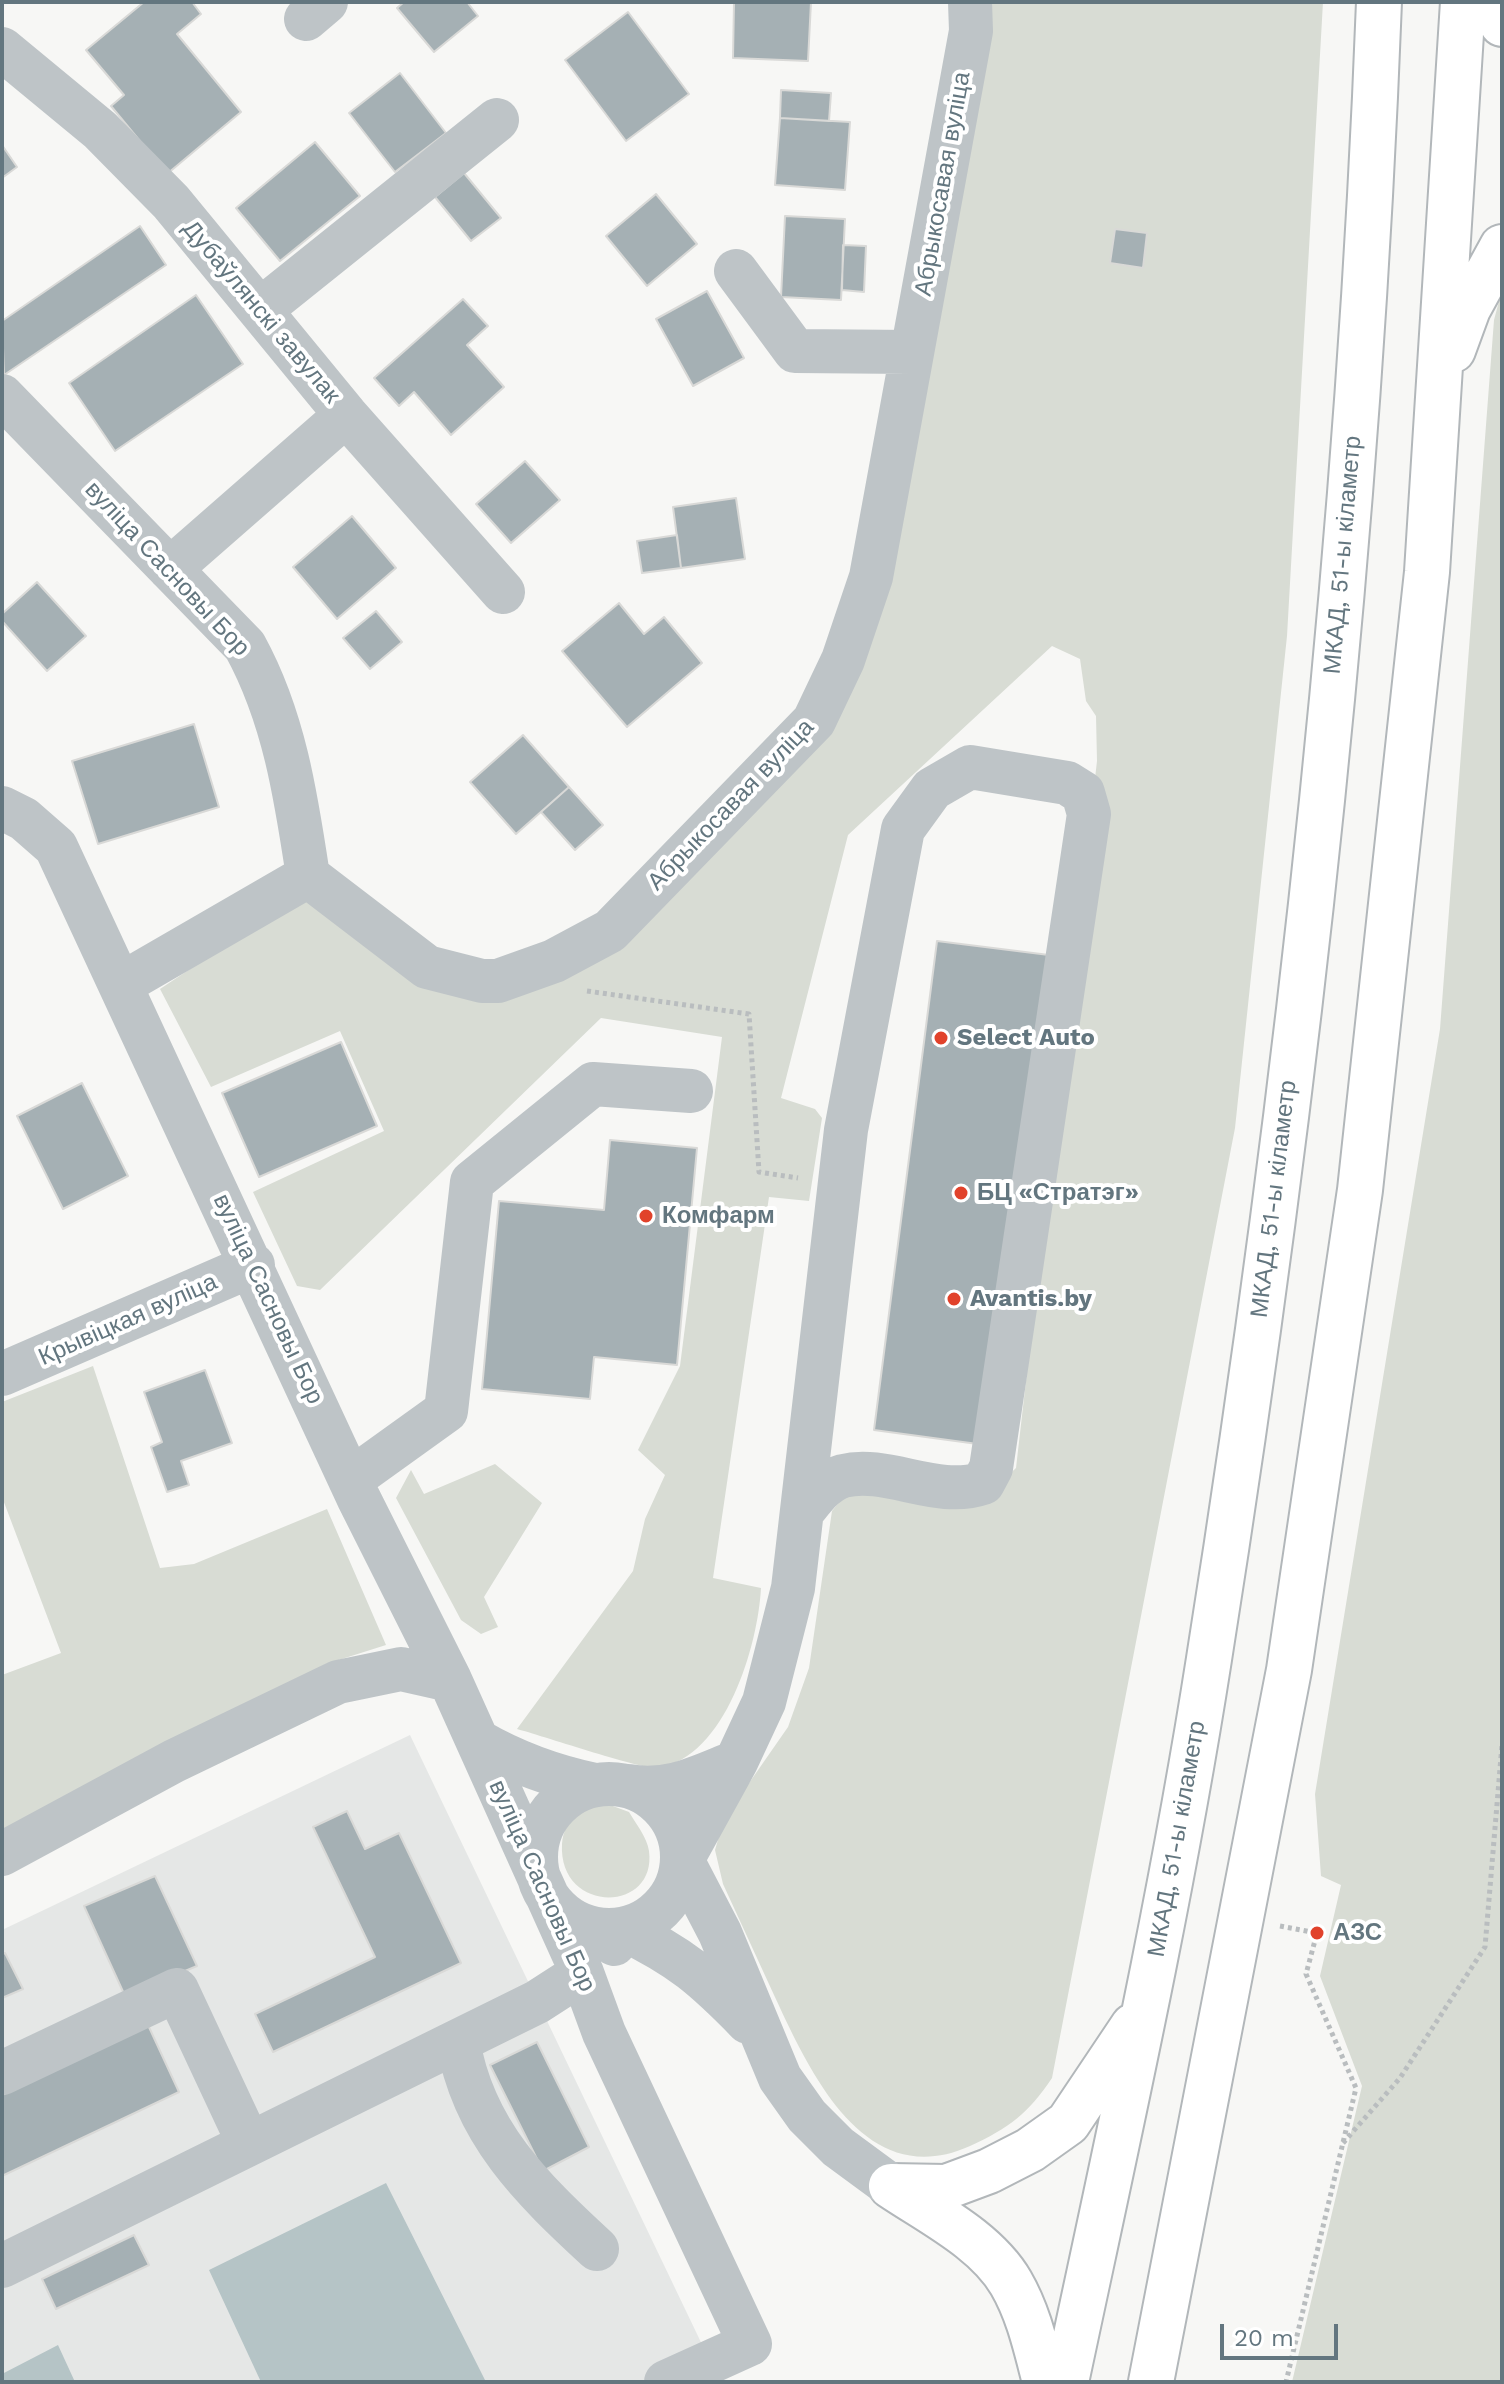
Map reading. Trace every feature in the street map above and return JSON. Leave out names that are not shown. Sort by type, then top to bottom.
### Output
[{"type":"highway","name":"МКАД, 51-ы кіламетр","points":[[1066,2382],[1146,2006],[1213,1631],[1273,1219],[1312,892],[1349,511],[1379,2]]},
{"type":"highway","points":[[1151,2382],[1289,1670],[1360,1190],[1427,572],[1463,2]]},
{"type":"highway","points":[[1491,2],[1502,24]]},
{"type":"highway","points":[[1439,390],[1468,309],[1502,247]]},
{"type":"highway","points":[[891,2186],[946,2187],[989,2171],[1030,2150],[1068,2123],[1146,2006]]},
{"type":"highway","points":[[891,2186],[981,2249],[1010,2281],[1030,2324],[1045,2382]]},
{"type":"street","name":"Абрыкосавая вуліца","points":[[308,876],[427,967],[482,981],[498,981],[554,961],[610,931],[814,721],[843,660],[871,577],[971,31],[970,2]]},
{"type":"street","name":"Дубаўлянскі завулак","points":[[2,49],[110,141],[171,202],[346,415],[503,592]]},
{"type":"street","points":[[260,310],[497,120]]},
{"type":"street","points":[[736,271],[795,351],[912,352]]},
{"type":"street","name":"вуліца Сасновы Бор","points":[[2,396],[245,646],[257,668],[282,734],[308,876]]},
{"type":"street","points":[[170,569],[346,415]]},
{"type":"street","points":[[736,1762],[670,1787],[653,1790],[612,1786],[574,1792],[557,1805],[544,1823],[537,1844],[536,1866],[542,1887],[555,1908],[575,1922],[598,1930],[623,1929],[646,1921],[664,1905],[677,1884],[682,1860],[736,1762],[764,1702],[793,1588],[846,1130],[903,829],[932,789],[970,767],[1067,783],[1083,793],[1089,814],[991,1468],[983,1483],[963,1490],[862,1475],[842,1476],[823,1487],[802,1512]]},
{"type":"street","name":"вуліца Сасновы Бор","points":[[2,808],[24,819],[56,847],[123,983],[350,1480],[450,1680],[582,1973],[604,2033],[750,2344],[666,2382]]},
{"type":"street","points":[[123,983],[308,876]]},
{"type":"street","points":[[350,1480],[446,1411],[472,1182],[593,1084],[691,1091]]},
{"type":"street","name":"Крывіцкая вуліца","points":[[2,1374],[253,1265]]},
{"type":"street","points":[[2,1854],[174,1761],[338,1682],[401,1669],[450,1680]]},
{"type":"street","points":[[478,1741],[527,1767],[650,1797],[668,1814],[679,1835],[682,1860],[720,1933],[780,2078],[807,2116],[838,2147],[891,2186]]},
{"type":"street","points":[[604,2033],[606,1961],[623,1929]]},
{"type":"street","points":[[623,1929],[693,1968],[761,2036]]},
{"type":"street","points":[[2,2266],[537,2002],[582,1973]]},
{"type":"street","points":[[2,2073],[177,1990],[249,2144]]},
{"type":"street","points":[[458,2041],[464,2080],[493,2135],[541,2197],[597,2249]]},
{"type":"path","points":[[1342,2144],[1400,2078],[1485,1947],[1502,1745]]},
{"type":"path","points":[[1286,2382],[1356,2088],[1306,1974],[1317,1933]]},
{"type":"shaded area","points":[[979,2],[1323,2],[1287,636],[1235,1128],[1052,2078],[1026,2111],[1007,2126],[970,2146],[933,2156],[900,2153],[871,2139],[845,2117],[823,2088],[788,2025],[723,1884],[715,1850],[724,1819],[788,1727],[809,1668],[832,1511],[844,1496],[995,1488],[1016,1468],[1097,761],[1096,716],[1086,701],[1080,659],[1052,646],[848,835],[781,1098],[815,1109],[822,1118],[809,1201],[769,1197],[713,1578],[761,1588],[759,1612],[745,1667],[720,1721],[702,1743],[682,1759],[658,1768],[517,1729],[633,1571],[645,1519],[665,1475],[638,1450],[680,1366],[722,1037],[601,1018],[320,1290],[297,1286],[253,1192],[384,1131],[340,1031],[211,1087],[160,989],[307,891],[512,998],[827,735]]},
{"type":"shaded area","points":[[1502,290],[1502,2382],[1292,2382],[1362,2086],[1320,1976],[1341,1885],[1321,1876],[1315,1794],[1440,1029],[1494,320]]},
{"type":"shaded area","points":[[93,1366],[160,1568],[194,1564],[327,1509],[386,1645],[326,1664],[2,1832],[2,1675],[61,1653],[2,1497],[2,1402]]},
{"type":"shaded area","points":[[495,1464],[542,1503],[484,1597],[498,1627],[481,1634],[461,1620],[396,1498],[411,1470],[424,1494]]},
{"type":"shaded area","points":[[410,1735],[720,2382],[2,2382],[2,1930]]},
{"type":"shaded area","points":[[602,1802],[629,1812],[648,1846],[647,1872],[638,1886],[624,1895],[607,1897],[590,1894],[575,1883],[565,1867],[562,1844],[566,1828],[575,1816]]},
{"type":"shaded area","points":[[386,2183],[486,2382],[261,2382],[209,2270]]},
{"type":"shaded area","points":[[58,2345],[75,2382],[2,2382],[2,2374]]},
{"type":"building","points":[[144,2],[192,2],[201,14],[177,34],[241,112],[167,174],[111,106],[124,95],[86,50]]},
{"type":"building","points":[[404,2],[467,2],[478,16],[434,52],[397,8]]},
{"type":"building","points":[[734,2],[811,2],[808,61],[733,58]]},
{"type":"building","points":[[628,12],[689,94],[626,141],[565,60]]},
{"type":"building","points":[[400,73],[446,133],[395,172],[349,113]]},
{"type":"building","points":[[781,90],[831,93],[829,121],[780,118]]},
{"type":"building","points":[[780,118],[850,122],[845,190],[775,185]]},
{"type":"building","points":[[315,142],[360,196],[280,261],[236,208]]},
{"type":"building","points":[[2,145],[17,167],[2,178]]},
{"type":"building","points":[[464,173],[501,218],[471,241],[435,197]]},
{"type":"building","points":[[656,194],[697,244],[647,286],[606,236]]},
{"type":"building","points":[[785,216],[845,219],[841,300],[781,297]]},
{"type":"building","points":[[140,226],[166,265],[4,375],[2,321]]},
{"type":"building","points":[[1115,229],[1147,233],[1143,268],[1110,263]]},
{"type":"building","points":[[843,245],[866,246],[864,292],[842,290]]},
{"type":"building","points":[[707,291],[744,358],[693,386],[656,319]]},
{"type":"building","points":[[196,295],[243,364],[115,451],[69,383]]},
{"type":"building","points":[[463,299],[488,326],[467,345],[504,387],[451,435],[414,392],[399,406],[374,378]]},
{"type":"building","points":[[525,461],[560,500],[511,543],[476,504]]},
{"type":"building","points":[[736,498],[745,559],[681,568],[673,507]]},
{"type":"building","points":[[352,516],[396,568],[337,619],[293,567]]},
{"type":"building","points":[[677,535],[681,568],[642,573],[637,541]]},
{"type":"building","points":[[37,582],[86,636],[47,671],[2,621],[2,614]]},
{"type":"building","points":[[619,603],[644,634],[664,617],[702,663],[627,727],[562,651]]},
{"type":"building","points":[[376,611],[402,642],[370,669],[343,638]]},
{"type":"building","points":[[194,724],[219,807],[98,844],[72,761]]},
{"type":"building","points":[[523,735],[569,787],[516,834],[470,782]]},
{"type":"building","points":[[569,787],[603,825],[575,850],[541,812]]},
{"type":"building","name":"БЦ «Стратэг»","points":[[937,941],[1049,955],[985,1445],[874,1430]]},
{"type":"building","points":[[341,1042],[377,1126],[259,1177],[222,1093]]},
{"type":"building","points":[[82,1083],[128,1176],[63,1209],[17,1116]]},
{"type":"building","points":[[610,1140],[697,1148],[677,1365],[594,1357],[590,1399],[482,1389],[499,1201],[604,1210]]},
{"type":"building","points":[[205,1370],[232,1443],[181,1461],[189,1485],[167,1492],[151,1447],[162,1442],[144,1392]]},
{"type":"building","points":[[347,1811],[365,1849],[399,1833],[461,1963],[273,2052],[255,2014],[375,1957],[313,1827]]},
{"type":"building","points":[[155,1876],[197,1966],[125,1996],[84,1906]]},
{"type":"building","points":[[5,1953],[23,1989],[2,1998],[2,1954]]},
{"type":"building","points":[[148,2025],[179,2092],[2,2176],[2,2095]]},
{"type":"building","points":[[537,2042],[589,2147],[543,2171],[490,2065]]},
{"type":"building","points":[[134,2235],[149,2265],[56,2309],[42,2279]]},
{"type":"place","name":"Select Auto","points":[[941,1038]]},
{"type":"place","name":"БЦ «Стратэг»","points":[[961,1193]]},
{"type":"place","name":"Комфарм","points":[[646,1216]]},
{"type":"place","name":"Avantis.by","points":[[954,1299]]},
{"type":"place","name":"АЗС","points":[[1317,1933]]}]
